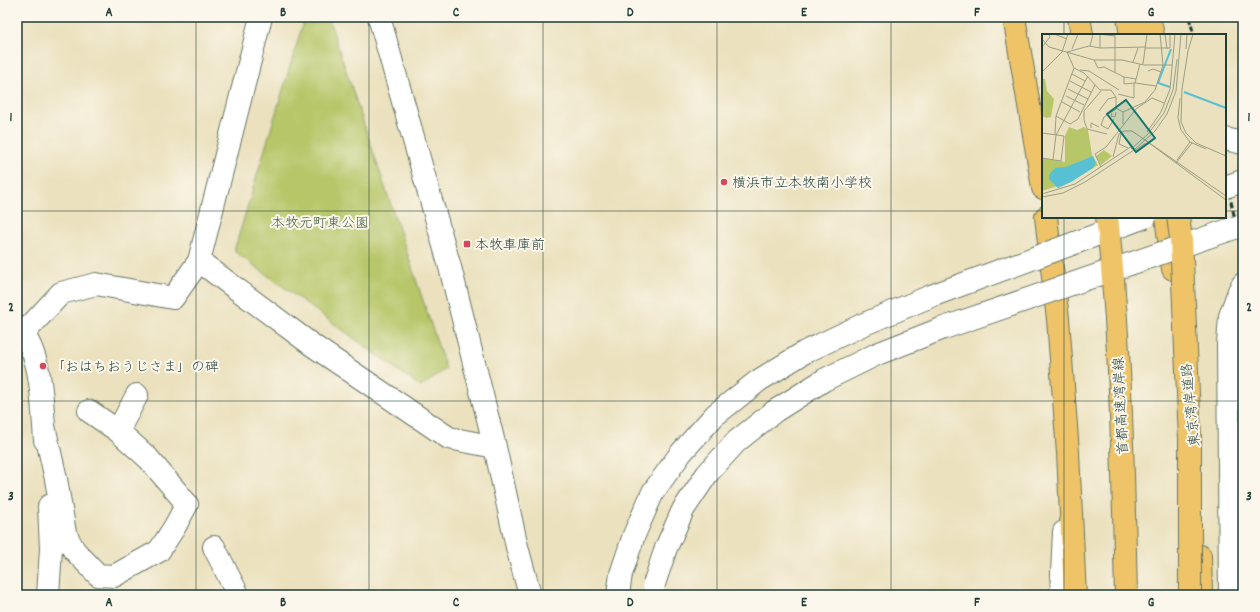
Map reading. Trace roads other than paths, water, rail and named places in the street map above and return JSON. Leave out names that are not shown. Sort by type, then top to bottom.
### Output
[{"type":"highway","points":[[1014,17],[1042,182]]},
{"type":"highway","points":[[1079,17],[1082,34]]},
{"type":"highway","points":[[1128,17],[1131,34]]},
{"type":"highway","points":[[1148,17],[1152,34]]},
{"type":"highway","points":[[1046,218],[1058,319],[1068,453],[1075,595]]},
{"type":"highway","name":"首都高速湾岸線","points":[[1107,218],[1112,262],[1123,446],[1126,595]]},
{"type":"highway","name":"東京湾岸道路","points":[[1166,218],[1194,436],[1201,595]]},
{"type":"highway","points":[[1178,218],[1181,238],[1190,438],[1190,595]]},
{"type":"street","points":[[48,595],[51,549],[44,426],[35,356],[20,330],[61,293],[96,284],[173,298],[199,261],[261,17]]},
{"type":"street","points":[[379,17],[450,266],[496,447],[517,547],[530,595]]},
{"type":"street","points":[[1226,139],[1243,143]]},
{"type":"street","points":[[1226,188],[1243,181]]},
{"type":"street","points":[[618,595],[621,574],[634,535],[653,492],[677,458],[715,415],[758,381],[805,352],[876,319],[931,296],[1142,218]]},
{"type":"street","points":[[653,590],[666,548],[683,510],[707,474],[743,437],[776,411],[824,380],[878,354],[941,329],[1243,225]]},
{"type":"street","points":[[199,261],[312,345],[449,438],[496,447]]},
{"type":"street","points":[[1230,595],[1228,344],[1230,316],[1243,284]]},
{"type":"street","points":[[118,431],[137,395]]},
{"type":"street","points":[[44,426],[66,533],[74,550],[98,574],[114,576],[159,551],[187,504],[148,458],[118,431],[88,411]]},
{"type":"street","points":[[1061,595],[1068,453]]},
{"type":"street","points":[[214,547],[238,595]]},
{"type":"railway","points":[[1189,17],[1194,34]]},
{"type":"railway","points":[[1226,179],[1243,255]]},
{"type":"place","name":"横浜市立本牧南小学校","points":[[724,182]]},
{"type":"place","name":"本牧車庫前","points":[[467,244]]},
{"type":"place","name":"「おはちおうじさま」の碑","points":[[43,366]]},
{"type":"park label","name":"本牧元町東公園","points":[[320,222]]}]
